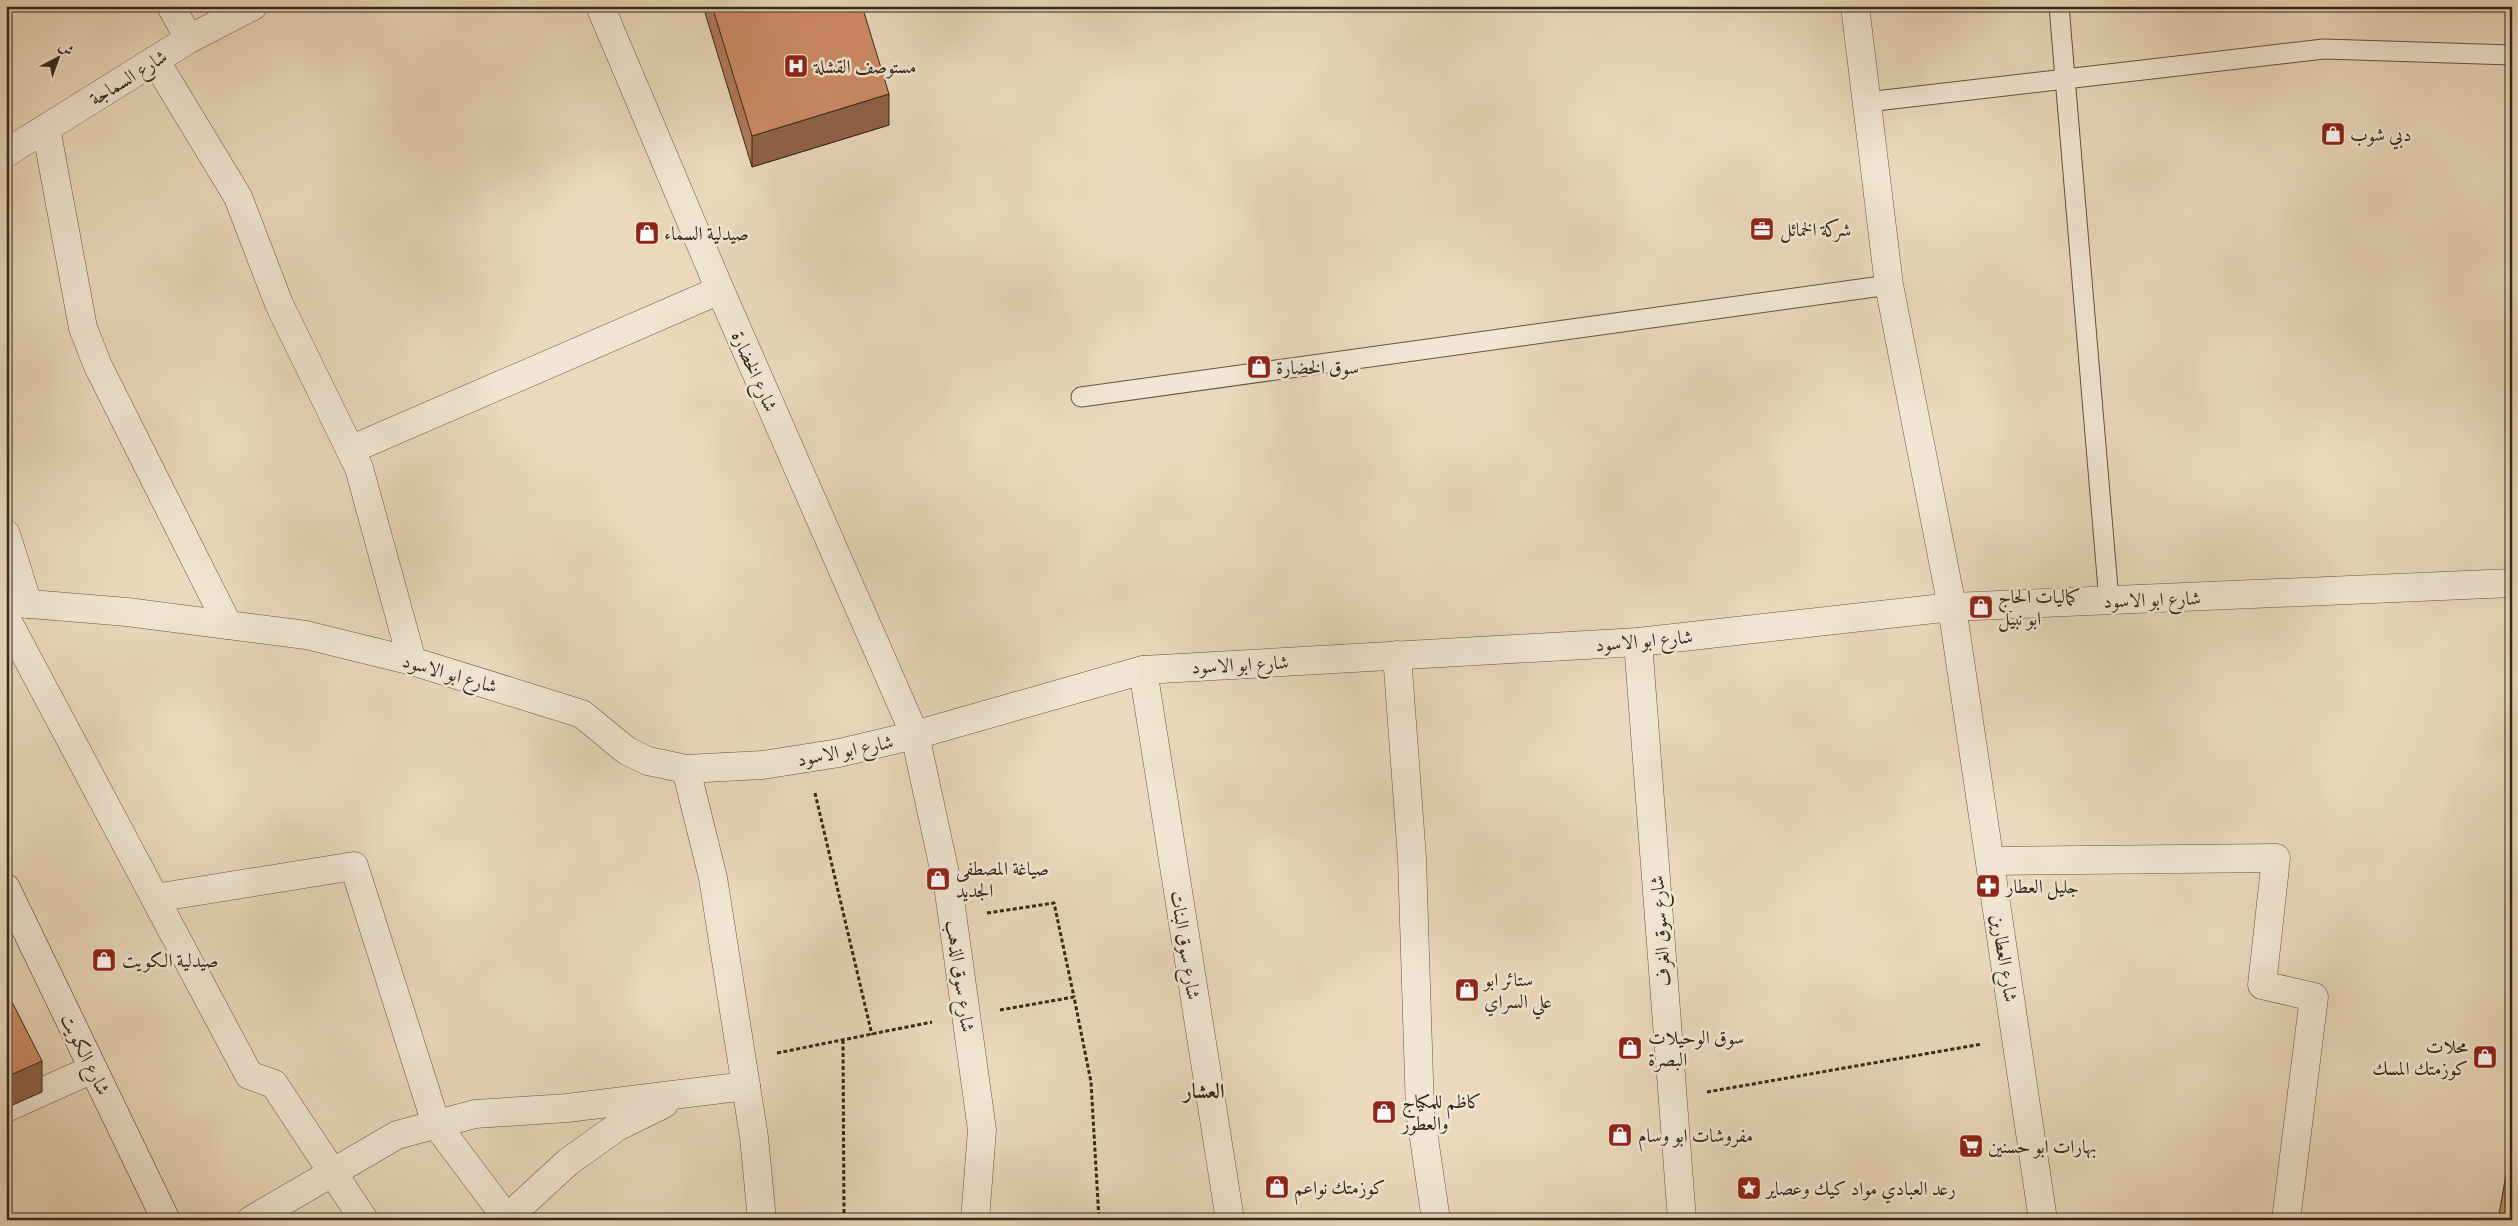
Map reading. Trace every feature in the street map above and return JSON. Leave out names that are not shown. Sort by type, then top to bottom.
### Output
[{"type":"street","points":[[171,6],[189,39]]},
{"type":"street","name":"شارع السماجة","points":[[6,153],[189,39],[253,6]]},
{"type":"street","name":"شارع الخضارة","points":[[600,6],[720,290],[914,735]]},
{"type":"street","name":"شارع العطارين","points":[[1855,6],[1889,285],[1952,607],[2044,1220]]},
{"type":"street","points":[[155,60],[238,197],[279,304],[359,468],[412,661]]},
{"type":"street","points":[[46,128],[84,328],[98,366],[228,625]]},
{"type":"street","points":[[350,450],[720,290]]},
{"type":"street","points":[[6,534],[13,608],[155,898],[250,1075],[274,1084],[364,1220]]},
{"type":"street","name":"شارع ابو الاسود","points":[[13,608],[127,612],[306,635],[412,661],[582,714],[627,751],[648,761],[686,770],[763,765],[839,753],[914,735],[1143,670],[1638,642],[1952,607],[2512,583]]},
{"type":"street","name":"شارع سوق الغرف","points":[[1638,642],[1682,1220]]},
{"type":"street","points":[[1397,655],[1412,858],[1420,1111],[1436,1220]]},
{"type":"street","name":"شارع سوق البنات","points":[[1143,670],[1230,1220]]},
{"type":"street","name":"شارع سوق الذهب","points":[[914,735],[953,917],[982,1130],[975,1220]]},
{"type":"street","points":[[686,770],[713,878],[754,1137],[762,1220]]},
{"type":"street","points":[[1990,861],[2276,858],[2262,985],[2314,996],[2286,1220]]},
{"type":"street","points":[[155,898],[354,866],[436,1124],[507,1219],[568,1162],[616,1127],[686,1094],[744,1073]]},
{"type":"street","name":"شارع الكويت","points":[[6,888],[166,1220]]},
{"type":"street","points":[[6,1108],[93,1068]]},
{"type":"street","points":[[251,1220],[332,1171],[397,1135],[474,1114],[567,1108],[686,1094]]},
{"type":"lane","points":[[2059,6],[2109,601]]},
{"type":"lane","points":[[1867,102],[2324,49],[2512,55]]},
{"type":"lane","points":[[1081,397],[1889,285]]},
{"type":"path","points":[[807,758],[872,1035]]},
{"type":"path","points":[[953,917],[1054,903],[1091,1082],[1099,1220]]},
{"type":"path","points":[[744,1073],[843,1040],[967,1015],[1074,997]]},
{"type":"path","points":[[1672,1097],[2017,1038]]},
{"type":"path","points":[[843,1040],[844,1220]]},
{"type":"building","name":"مستوصف القشلة","points":[[712,6],[862,6],[889,94],[752,136]]},
{"type":"building","points":[[2512,767],[2512,844],[2508,844]]},
{"type":"building","points":[[6,990],[42,1061],[6,1077]]},
{"type":"building","points":[[2512,1141],[2512,1220],[2498,1220]]},
{"type":"place","name":"مستوصف القشلة","points":[[796,66]]},
{"type":"place","name":"دبي شوب","points":[[2333,134]]},
{"type":"place","name":"شركة الخمائل","points":[[1762,229]]},
{"type":"place","name":"صيدلية السماء","points":[[647,233]]},
{"type":"place","name":"سوق الخضارة","points":[[1259,367]]},
{"type":"place","name":"كماليات الحاج ابو نبيل","points":[[1981,607]]},
{"type":"place","name":"صياغة المصطفى الجديد","points":[[938,879]]},
{"type":"place","name":"جليل العطار","points":[[1988,886]]},
{"type":"place","name":"صيدلية الكويت","points":[[104,960]]},
{"type":"place","name":"ستائر ابو علي السراي","points":[[1467,990]]},
{"type":"place","name":"سوق الوحيلات البصرة","points":[[1630,1048]]},
{"type":"place","name":"محلات كوزمتك المسك","points":[[2485,1057]]},
{"type":"place","name":"كاظم للمكياج والعطور","points":[[1384,1112]]},
{"type":"place","name":"مفروشات ابو وسام","points":[[1620,1135]]},
{"type":"place","name":"بهارات ابو حسنين","points":[[1971,1146]]},
{"type":"place","name":"كوزمتك نواعم","points":[[1277,1187]]},
{"type":"place","name":"رعد العبادي مواد كيك وعصاير","points":[[1749,1188]]},
{"type":"district","name":"العشار","points":[[1204,1091]]}]
